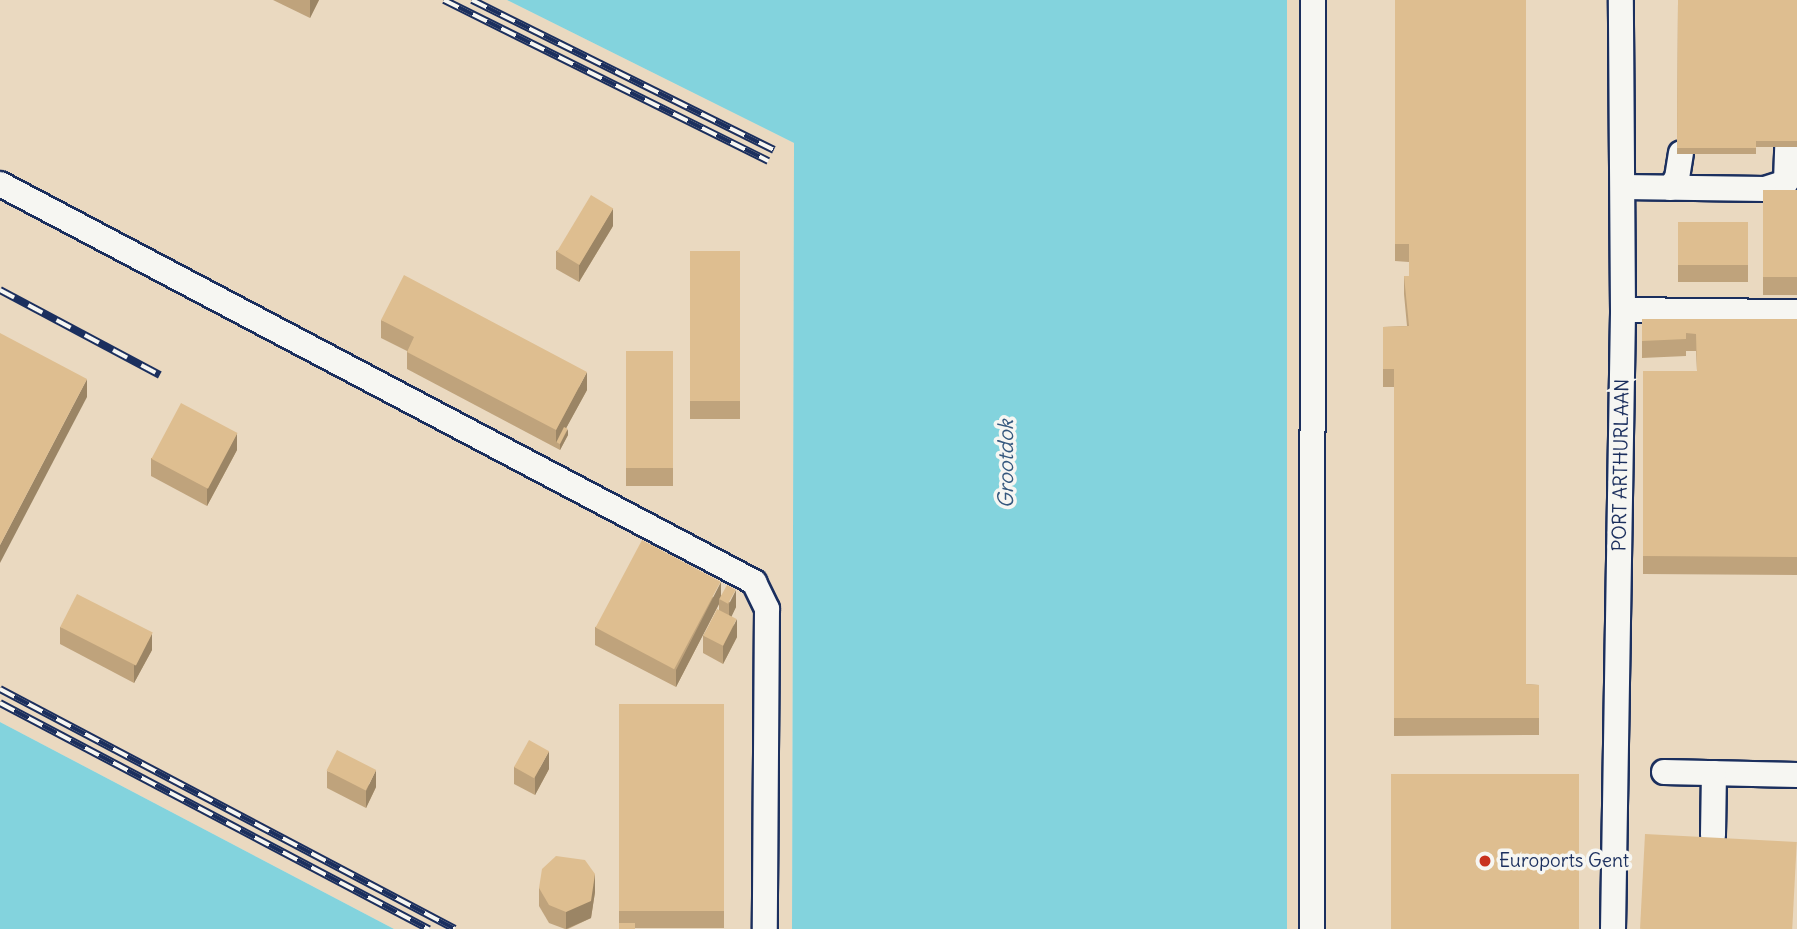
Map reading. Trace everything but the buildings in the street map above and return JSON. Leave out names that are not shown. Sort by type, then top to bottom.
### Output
[{"type":"street","points":[[1312,929],[1313,0]]},
{"type":"street","name":"PORT ARTHURLAAN","points":[[1613,929],[1623,376],[1622,0]]},
{"type":"street","points":[[1623,187],[1765,189],[1786,182],[1787,147]]},
{"type":"street","points":[[1670,188],[1677,178],[1681,153]]},
{"type":"street","points":[[0,184],[754,582],[767,609],[765,929]]},
{"type":"street","points":[[1623,310],[1797,312]]},
{"type":"street","points":[[1623,376],[1649,376]]},
{"type":"street","points":[[1664,772],[1797,775]]},
{"type":"street","points":[[1713,835],[1714,773]]},
{"type":"shaded area","points":[[0,0],[507,0],[794,143],[792,929],[394,929],[0,722]]},
{"type":"shaded area","points":[[1287,0],[1797,0],[1797,929],[1287,929]]},
{"type":"water","name":"Grootdok","points":[[507,0],[1287,0],[1287,929],[792,929],[794,143]]},
{"type":"water","points":[[0,722],[394,929],[0,929]]},
{"type":"railway","points":[[444,0],[768,161]]},
{"type":"railway","points":[[472,0],[774,150]]},
{"type":"railway","points":[[0,290],[160,375]]},
{"type":"railway","points":[[0,689],[455,929]]},
{"type":"railway","points":[[0,703],[429,929]]},
{"type":"place","name":"Euroports Gent","points":[[1485,861]]}]
